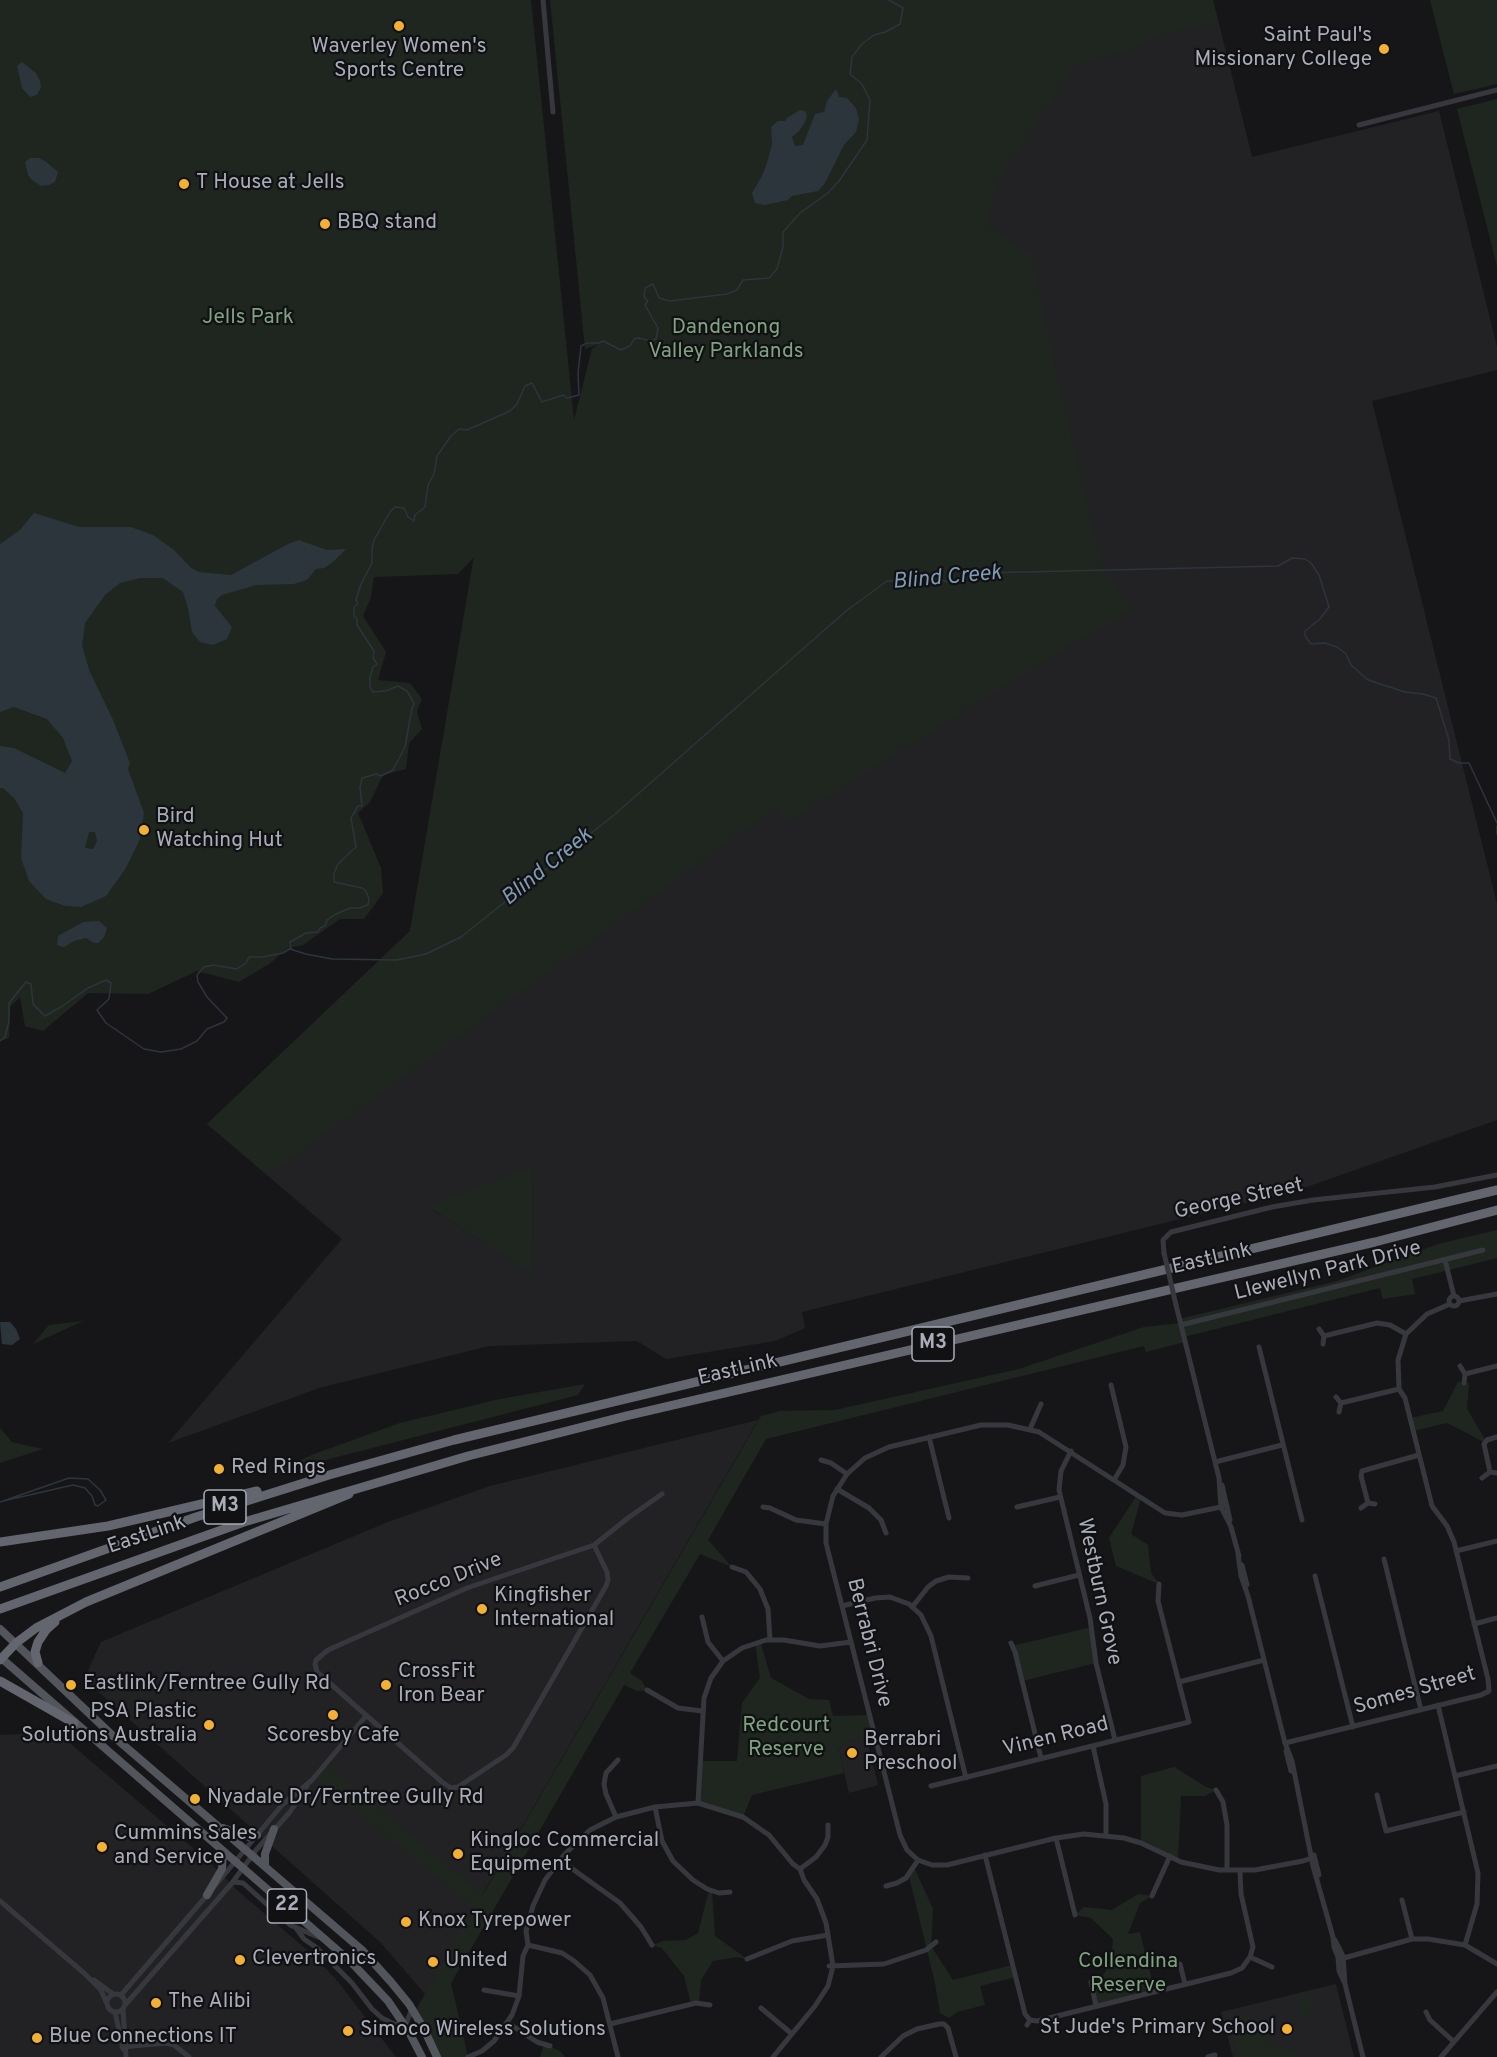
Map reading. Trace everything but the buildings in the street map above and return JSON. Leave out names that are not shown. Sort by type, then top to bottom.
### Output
[{"type":"highway","name":"EastLink","points":[[0,1587],[207,1513],[453,1440],[1497,1190]]},
{"type":"highway","name":"EastLink","points":[[0,1609],[192,1539],[468,1456],[626,1416],[1364,1244],[1497,1210]]},
{"type":"highway","points":[[0,1542],[108,1526],[164,1514],[453,1440]]},
{"type":"highway","points":[[0,1658],[16,1643],[47,1622],[105,1594],[337,1500],[370,1484]]},
{"type":"highway","points":[[38,1663],[35,1650],[41,1636],[72,1610]]},
{"type":"highway","points":[[0,1681],[74,1723]]},
{"type":"main road","name":"22","points":[[0,1629],[112,1736],[362,1950],[412,2009],[437,2057]]},
{"type":"main road","name":"22","points":[[0,1658],[330,1943],[378,1989],[405,2026],[422,2057]]},
{"type":"main road","points":[[217,1826],[249,1837],[257,1835]]},
{"type":"main road","points":[[265,1866],[265,1854],[274,1829]]},
{"type":"main road","points":[[207,1894],[222,1869],[223,1851]]},
{"type":"street","points":[[543,0],[553,112]]},
{"type":"street","points":[[1359,125],[1497,90]]},
{"type":"street","name":"George Street","points":[[1363,2057],[1345,1984],[1339,1971],[1341,1956],[1333,1936],[1288,1762],[1245,1575],[1231,1527],[1230,1514],[1222,1505],[1224,1490],[1219,1478],[1176,1305],[1163,1240],[1171,1232],[1272,1207],[1313,1200],[1435,1187],[1497,1175]]},
{"type":"street","name":"Llewellyn Park Drive","points":[[1181,1325],[1483,1250]]},
{"type":"street","points":[[1445,1260],[1454,1296],[1459,1301]]},
{"type":"street","points":[[1324,1336],[1377,1323],[1390,1325],[1406,1334],[1426,1314],[1450,1304],[1456,1306],[1459,1301],[1497,1294]]},
{"type":"street","points":[[1450,1304],[1450,1299],[1454,1296]]},
{"type":"street","points":[[1319,1329],[1324,1336],[1323,1344]]},
{"type":"street","name":"Somes Street","points":[[1285,1743],[1438,1706],[1489,1691],[1451,1534],[1432,1506],[1405,1398],[1399,1389],[1398,1360],[1406,1334]]},
{"type":"street","points":[[1259,1347],[1302,1520]]},
{"type":"street","points":[[1460,1366],[1465,1374],[1464,1383]]},
{"type":"street","points":[[1465,1374],[1497,1366]]},
{"type":"street","points":[[1111,1385],[1126,1447],[1123,1465],[1114,1480]]},
{"type":"street","points":[[1341,1403],[1399,1389]]},
{"type":"street","points":[[1336,1396],[1341,1403],[1339,1412]]},
{"type":"street","points":[[1030,1429],[1041,1404]]},
{"type":"street","name":"Berrabri Drive","points":[[918,1860],[907,1850],[900,1835],[827,1550],[826,1524],[830,1503],[847,1474],[865,1458],[878,1451],[981,1425],[1008,1425],[1030,1429],[1046,1436],[1165,1513],[1182,1515],[1222,1505]]},
{"type":"street","points":[[929,1437],[949,1518]]},
{"type":"street","points":[[1482,1478],[1494,1473],[1484,1444],[1487,1440],[1497,1437]]},
{"type":"street","points":[[1215,1462],[1282,1445]]},
{"type":"street","name":"Westburn Grove","points":[[1071,1451],[1061,1471],[1060,1497],[1092,1623],[1095,1659],[1115,1740]]},
{"type":"street","points":[[1368,1503],[1361,1476],[1362,1471],[1419,1455]]},
{"type":"street","points":[[821,1460],[831,1462],[847,1474]]},
{"type":"street","points":[[837,1489],[869,1508],[880,1520],[886,1533]]},
{"type":"street","name":"Rocco Drive","points":[[366,1716],[319,1676],[315,1664],[318,1657],[328,1650],[467,1588],[594,1545],[662,1494]]},
{"type":"street","points":[[1017,1507],[1060,1497]]},
{"type":"street","points":[[1361,1508],[1368,1503],[1376,1504]]},
{"type":"street","points":[[763,1507],[796,1520],[826,1524]]},
{"type":"street","points":[[1456,1551],[1497,1540]]},
{"type":"street","points":[[248,1852],[290,1812],[312,1780],[366,1716],[442,1782],[454,1789],[506,1755],[513,1747],[606,1586],[608,1574],[594,1545]]},
{"type":"street","points":[[1384,1559],[1421,1710]]},
{"type":"street","points":[[732,1567],[746,1572],[760,1589],[768,1609],[770,1639]]},
{"type":"street","points":[[1035,1586],[1080,1575]]},
{"type":"street","points":[[1315,1576],[1353,1727]]},
{"type":"street","points":[[913,1606],[925,1590],[936,1581],[949,1577],[968,1578]]},
{"type":"street","points":[[1159,1584],[1158,1601],[1179,1682],[1264,1660]]},
{"type":"street","points":[[842,1606],[885,1597],[899,1599],[913,1606],[921,1615],[930,1631],[966,1778]]},
{"type":"street","points":[[702,1617],[707,1640],[723,1661]]},
{"type":"street","points":[[1474,1624],[1497,1618]]},
{"type":"street","points":[[698,1803],[702,1711],[708,1683],[723,1661],[746,1646],[770,1639],[820,1646],[851,1642]]},
{"type":"street","points":[[1011,1643],[1041,1758]]},
{"type":"street","name":"Vinen Road","points":[[931,1786],[1189,1722],[1179,1682]]},
{"type":"street","points":[[647,1690],[681,1709],[702,1711]]},
{"type":"street","points":[[1438,1706],[1475,1856],[1478,1881],[1475,1911],[1465,1946]]},
{"type":"street","points":[[1093,1746],[1106,1804],[1106,1835]]},
{"type":"street","points":[[616,1817],[604,1784],[606,1773],[618,1760]]},
{"type":"street","points":[[1455,1776],[1497,1766]]},
{"type":"street","points":[[115,2012],[124,2007],[231,1883],[257,1835],[282,1806],[312,1780]]},
{"type":"street","points":[[1216,1790],[1222,1802],[1227,1826],[1227,1870]]},
{"type":"street","points":[[1377,1795],[1386,1831],[1464,1812]]},
{"type":"street","points":[[468,2057],[494,2041],[508,2023],[519,1996],[523,1956],[528,1945],[526,1931],[533,1906],[545,1880],[560,1860],[590,1830],[616,1817],[655,1807],[687,1806],[698,1803],[727,1811],[755,1824],[774,1839],[793,1864],[800,1869],[820,1905],[828,1935],[827,1955],[831,1966],[824,1992],[815,2007],[772,2057]]},
{"type":"street","points":[[655,1807],[662,1841],[673,1861],[693,1880],[707,1889],[719,1893],[730,1892]]},
{"type":"street","points":[[800,1869],[816,1857],[825,1845],[828,1825]]},
{"type":"street","points":[[885,1886],[904,1880],[918,1860],[942,1866],[1076,1834],[1106,1835],[1141,1843],[1202,1868],[1240,1871],[1262,1869],[1312,1856]]},
{"type":"street","points":[[1056,1838],[1075,1915]]},
{"type":"street","points":[[985,1855],[1028,2023],[1235,1972],[1242,1968],[1250,1957],[1252,1943],[1241,1894],[1240,1871]]},
{"type":"street","points":[[1152,1896],[1170,1856]]},
{"type":"street","points":[[560,1860],[620,1903],[641,1927],[652,1945]]},
{"type":"street","points":[[121,1995],[207,1894],[239,1865]]},
{"type":"street","points":[[231,1883],[236,1881],[243,1883],[296,1928],[330,1943]]},
{"type":"street","points":[[274,1894],[278,1915]]},
{"type":"street","points":[[1402,1900],[1412,1940]]},
{"type":"street","points":[[0,1901],[85,1974],[113,1994],[121,1995],[125,2000],[125,2057]]},
{"type":"street","points":[[296,1928],[303,1938],[317,1948],[352,1983],[378,2015],[390,2023],[405,2026],[412,2009]]},
{"type":"street","points":[[747,1959],[792,1941],[828,1935]]},
{"type":"street","points":[[1341,1956],[1412,1940],[1434,1939],[1465,1946],[1480,1952],[1497,1964]]},
{"type":"street","points":[[831,1966],[884,1964],[926,1950],[936,1942]]},
{"type":"street","points":[[528,1945],[562,1953],[586,1971],[600,1993],[618,2057]]},
{"type":"street","points":[[1250,1957],[1272,1967]]},
{"type":"street","points":[[1180,1964],[1185,1984]]},
{"type":"street","points":[[85,1974],[100,1990],[110,2010],[115,2012],[124,2046]]},
{"type":"street","points":[[1091,1982],[1096,2006]]},
{"type":"street","points":[[484,1990],[519,1996]]},
{"type":"street","points":[[1441,2057],[1497,1992]]},
{"type":"street","points":[[106,2002],[113,1994]]},
{"type":"street","points":[[610,2024],[696,2003],[710,2005]]},
{"type":"street","points":[[761,2008],[792,2034]]},
{"type":"street","points":[[1426,2012],[1430,2020],[1453,2041]]},
{"type":"street","points":[[945,2025],[949,2018]]},
{"type":"street","points":[[508,2023],[537,2042],[550,2046]]},
{"type":"street","points":[[881,2057],[896,2041],[912,2031],[935,2024],[945,2025],[950,2032],[956,2057]]},
{"type":"street","points":[[124,2046],[166,2043],[174,2045],[189,2057]]},
{"type":"shaded area","points":[[1021,0],[1213,0],[1252,157],[1439,111],[1497,347],[1497,370],[1372,401],[1497,904],[1497,1120],[1298,1190],[802,1312],[805,1328],[775,1341],[666,1359],[637,1341],[489,1346],[319,1388],[168,1443],[342,1239],[207,1124],[410,931],[474,556],[679,389]],"holes":[[[532,1167],[533,1273],[428,1207],[428,1206]]]},
{"type":"shaded area","points":[[22,62],[36,73],[40,81],[41,87],[37,95],[30,97],[22,88],[17,66]]},
{"type":"shaded area","points":[[836,89],[839,97],[847,98],[856,108],[859,119],[856,132],[844,145],[825,183],[818,191],[792,196],[788,200],[765,205],[755,203],[752,193],[767,163],[772,144],[771,127],[778,121],[785,121],[800,110],[805,111],[807,115],[805,122],[792,137],[795,146],[803,145],[815,114],[824,112],[827,101]]},
{"type":"shaded area","points":[[30,158],[45,161],[58,172],[55,182],[41,186],[32,180],[28,175],[25,162]]},
{"type":"shaded area","points":[[34,513],[79,527],[131,527],[153,535],[174,550],[191,568],[199,572],[231,575],[299,540],[327,550],[346,549],[324,568],[316,569],[307,580],[294,584],[256,585],[222,595],[217,599],[215,606],[232,627],[227,639],[213,645],[200,642],[192,632],[183,592],[163,578],[140,578],[120,583],[105,595],[85,623],[82,646],[90,672],[130,763],[128,769],[144,813],[140,839],[126,868],[106,896],[81,907],[65,906],[46,899],[29,881],[21,858],[23,813],[14,798],[0,788],[0,746],[14,748],[65,773],[72,761],[63,738],[47,719],[14,707],[0,712],[0,544],[20,530]],"holes":[[[89,832],[95,832],[97,841],[93,849],[85,848]]]},
{"type":"shaded area","points":[[99,921],[107,928],[104,937],[98,943],[86,938],[64,947],[57,945],[58,936],[83,922]]},
{"type":"shaded area","points":[[0,1322],[10,1322],[20,1339],[12,1345],[2,1344]]},
{"type":"shaded area","points":[[758,1420],[425,1994],[381,1943],[84,1679],[101,1642],[388,1522],[490,1486]]},
{"type":"shaded area","points":[[58,1733],[209,1862],[238,1891],[307,1950],[335,1978],[396,2057],[0,2057],[0,1735]]},
{"type":"shaded area","points":[[866,1736],[878,1785],[849,1793],[839,1750],[844,1742]]},
{"type":"shaded area","name":"St Jude's Primary School","points":[[1336,1984],[1354,2057],[1233,2057],[1221,2012]]},
{"type":"green space","points":[[0,0],[531,0],[574,420],[592,349],[599,344],[585,349],[550,0],[1213,0],[1218,22],[1154,37],[1131,51],[1076,64],[996,184],[987,224],[1030,254],[1094,535],[1105,570],[1134,611],[1082,638],[787,822],[776,808],[268,1175],[207,1124],[410,931],[474,557],[458,574],[374,577],[371,597],[363,616],[386,652],[378,680],[410,683],[422,699],[417,711],[422,729],[409,743],[406,769],[383,775],[370,802],[358,813],[381,868],[383,893],[364,919],[340,919],[303,945],[288,948],[269,964],[239,982],[197,971],[148,994],[88,993],[43,1031],[25,1026],[20,997],[10,1007],[9,1038],[0,1041]]},
{"type":"green space","points":[[1430,0],[1497,0],[1497,84],[1454,94]]},
{"type":"green space","points":[[1497,99],[1497,266],[1457,109]]},
{"type":"green space","points":[[532,1166],[533,1274],[427,1206]]},
{"type":"green space","points":[[1497,1230],[1497,1258],[1412,1279],[1415,1294],[1383,1299],[1380,1288],[1184,1337],[1185,1342],[1146,1352],[1144,1346],[766,1439],[708,1540],[732,1567],[700,1554],[630,1673],[642,1681],[647,1690],[637,1691],[624,1685],[451,1983],[468,2057],[437,2057],[414,2013],[474,1908],[314,1777],[326,1763],[483,1895],[761,1416],[780,1411],[835,1410],[1019,1369],[1144,1327],[1180,1323],[1179,1319],[1337,1281],[1438,1244]]},
{"type":"green space","points":[[83,1321],[33,1344],[49,1325]]},
{"type":"green space","points":[[1458,1382],[1469,1383],[1467,1409],[1486,1441],[1447,1423],[1413,1431],[1410,1418],[1443,1411]]},
{"type":"green space","points":[[585,1384],[578,1395],[271,1474],[314,1454],[400,1423],[500,1399]]},
{"type":"green space","points":[[0,1428],[12,1442],[43,1449],[0,1463]]},
{"type":"green space","points":[[1137,1495],[1141,1498],[1131,1534],[1148,1545],[1151,1573],[1159,1584],[1116,1566],[1109,1538]]},
{"type":"green space","points":[[1092,1627],[1096,1663],[1022,1681],[1012,1646]]},
{"type":"green space","name":"Redcourt Reserve","points":[[760,1641],[771,1678],[809,1699],[829,1700],[833,1716],[870,1715],[875,1734],[844,1742],[839,1750],[844,1773],[752,1795],[743,1817],[698,1803],[700,1761],[737,1761],[742,1703],[760,1678],[755,1642]]},
{"type":"green space","points":[[1174,1767],[1206,1787],[1216,1790],[1205,1796],[1181,1796],[1178,1860],[1141,1843],[1141,1776]]},
{"type":"green space","points":[[914,1867],[933,1909],[931,1946],[953,1980],[1012,1965],[1016,1977],[980,1986],[985,2005],[957,2012],[949,2018],[940,2013],[909,1876]]},
{"type":"green space","points":[[709,1890],[712,1891],[715,1936],[747,1959],[737,1957],[713,1961],[701,1980],[699,2003],[691,2004],[684,1976],[662,1948],[652,1945],[664,1941],[686,1940],[698,1933]]},
{"type":"green space","name":"Collendina Reserve","points":[[1138,1894],[1152,1896],[1140,1903],[1128,1934],[1140,1932],[1155,1992],[1096,2006],[1091,1982],[1101,1979],[1111,1961],[1113,1939],[1091,1918],[1075,1915],[1084,1907],[1112,1910]]},
{"type":"green space","points":[[1308,1993],[1315,2000],[1311,2007],[1313,2014],[1301,2017],[1296,1996]]},
{"type":"green space","points":[[1249,2013],[1249,2022],[1259,2027],[1268,2041],[1278,2048],[1292,2049],[1297,2057],[1239,2057],[1232,2017]]},
{"type":"green space","points":[[544,2044],[560,2051],[565,2057],[540,2057]]},
{"type":"waterway","points":[[0,1041],[5,1037],[9,1021],[9,1003],[26,982],[31,984],[33,1004],[45,1016],[88,988],[106,980],[111,983],[109,999],[97,1010],[106,1023],[144,1049],[161,1052],[181,1049],[197,1041],[207,1029],[224,1022],[227,1018],[207,997],[198,982],[197,975],[204,967],[213,965],[237,969],[246,963],[249,957],[283,953],[291,948],[290,942],[306,933],[318,932],[325,926],[327,920],[336,914],[350,908],[368,905],[369,899],[366,891],[362,888],[334,882],[334,873],[338,864],[356,847],[351,818],[358,806],[362,806],[360,788],[362,778],[376,774],[381,776],[393,770],[405,747],[414,703],[407,691],[398,686],[385,691],[373,692],[370,687],[370,677],[373,667],[377,664],[373,658],[374,651],[357,625],[357,619],[354,616],[354,607],[358,604],[356,600],[361,584],[372,563],[374,540],[390,512],[395,507],[404,508],[408,517],[414,521],[415,515],[425,507],[428,485],[434,474],[437,456],[451,436],[459,429],[467,430],[510,411],[517,404],[525,386],[532,383],[542,402],[563,395],[567,398],[579,395],[578,373],[581,346],[603,341],[621,350],[630,346],[634,339],[651,341],[656,339],[658,328],[645,305],[648,301],[644,297],[645,288],[653,284],[659,298],[670,301],[727,294],[737,290],[743,280],[769,278],[777,269],[783,247],[783,232],[800,213],[828,193],[839,181],[867,140],[870,100],[862,84],[850,74],[852,57],[862,44],[874,35],[900,24],[903,8],[889,0]]},
{"type":"waterway","name":"Blind Creek","points":[[290,949],[332,959],[397,960],[426,954],[461,937],[614,815],[846,611],[887,581],[939,579],[951,583],[982,573],[1278,566],[1292,558],[1305,559],[1311,563],[1319,575],[1329,607],[1320,619],[1305,631],[1305,636],[1311,644],[1325,643],[1337,647],[1346,654],[1351,665],[1368,680],[1405,692],[1436,698],[1449,740],[1450,759],[1459,763],[1469,763],[1497,823]]},
{"type":"waterway","name":"Blind Creek","points":[[1497,826],[1497,834]]},
{"type":"waterway","points":[[0,1502],[69,1478],[88,1479],[100,1490],[106,1500],[98,1506],[95,1505],[92,1496],[85,1488],[73,1485],[3,1501]]},
{"type":"place","name":"Waverley Women's Sports Centre","points":[[399,26]]},
{"type":"place","name":"Saint Paul's Missionary College","points":[[1384,49]]},
{"type":"place","name":"T House at Jells","points":[[184,184]]},
{"type":"place","name":"BBQ stand","points":[[325,224]]},
{"type":"place","name":"Bird Watching Hut","points":[[144,830]]},
{"type":"place","name":"Red Rings","points":[[219,1469]]},
{"type":"place","name":"Kingfisher International","points":[[482,1609]]},
{"type":"place","name":"Eastlink/Ferntree Gully Rd","points":[[71,1685]]},
{"type":"place","name":"CrossFit Iron Bear","points":[[386,1685]]},
{"type":"place","name":"Scoresby Cafe","points":[[333,1715]]},
{"type":"place","name":"PSA Plastic Solutions Australia","points":[[209,1725]]},
{"type":"place","name":"Berrabri Preschool","points":[[852,1753]]},
{"type":"place","name":"Nyadale Dr/Ferntree Gully Rd","points":[[195,1799]]},
{"type":"place","name":"Cummins Sales and Service","points":[[102,1847]]},
{"type":"place","name":"Kingloc Commercial Equipment","points":[[458,1854]]},
{"type":"place","name":"Knox Tyrepower","points":[[406,1922]]},
{"type":"place","name":"Clevertronics","points":[[240,1960]]},
{"type":"place","name":"United","points":[[433,1962]]},
{"type":"place","name":"The Alibi","points":[[156,2003]]},
{"type":"place","name":"St Jude's Primary School","points":[[1287,2029]]},
{"type":"place","name":"Simoco Wireless Solutions","points":[[348,2031]]},
{"type":"place","name":"Blue Connections IT","points":[[37,2038]]},
{"type":"park label","name":"Jells Park","points":[[248,319]]},
{"type":"park label","name":"Dandenong Valley Parklands","points":[[726,341]]}]
